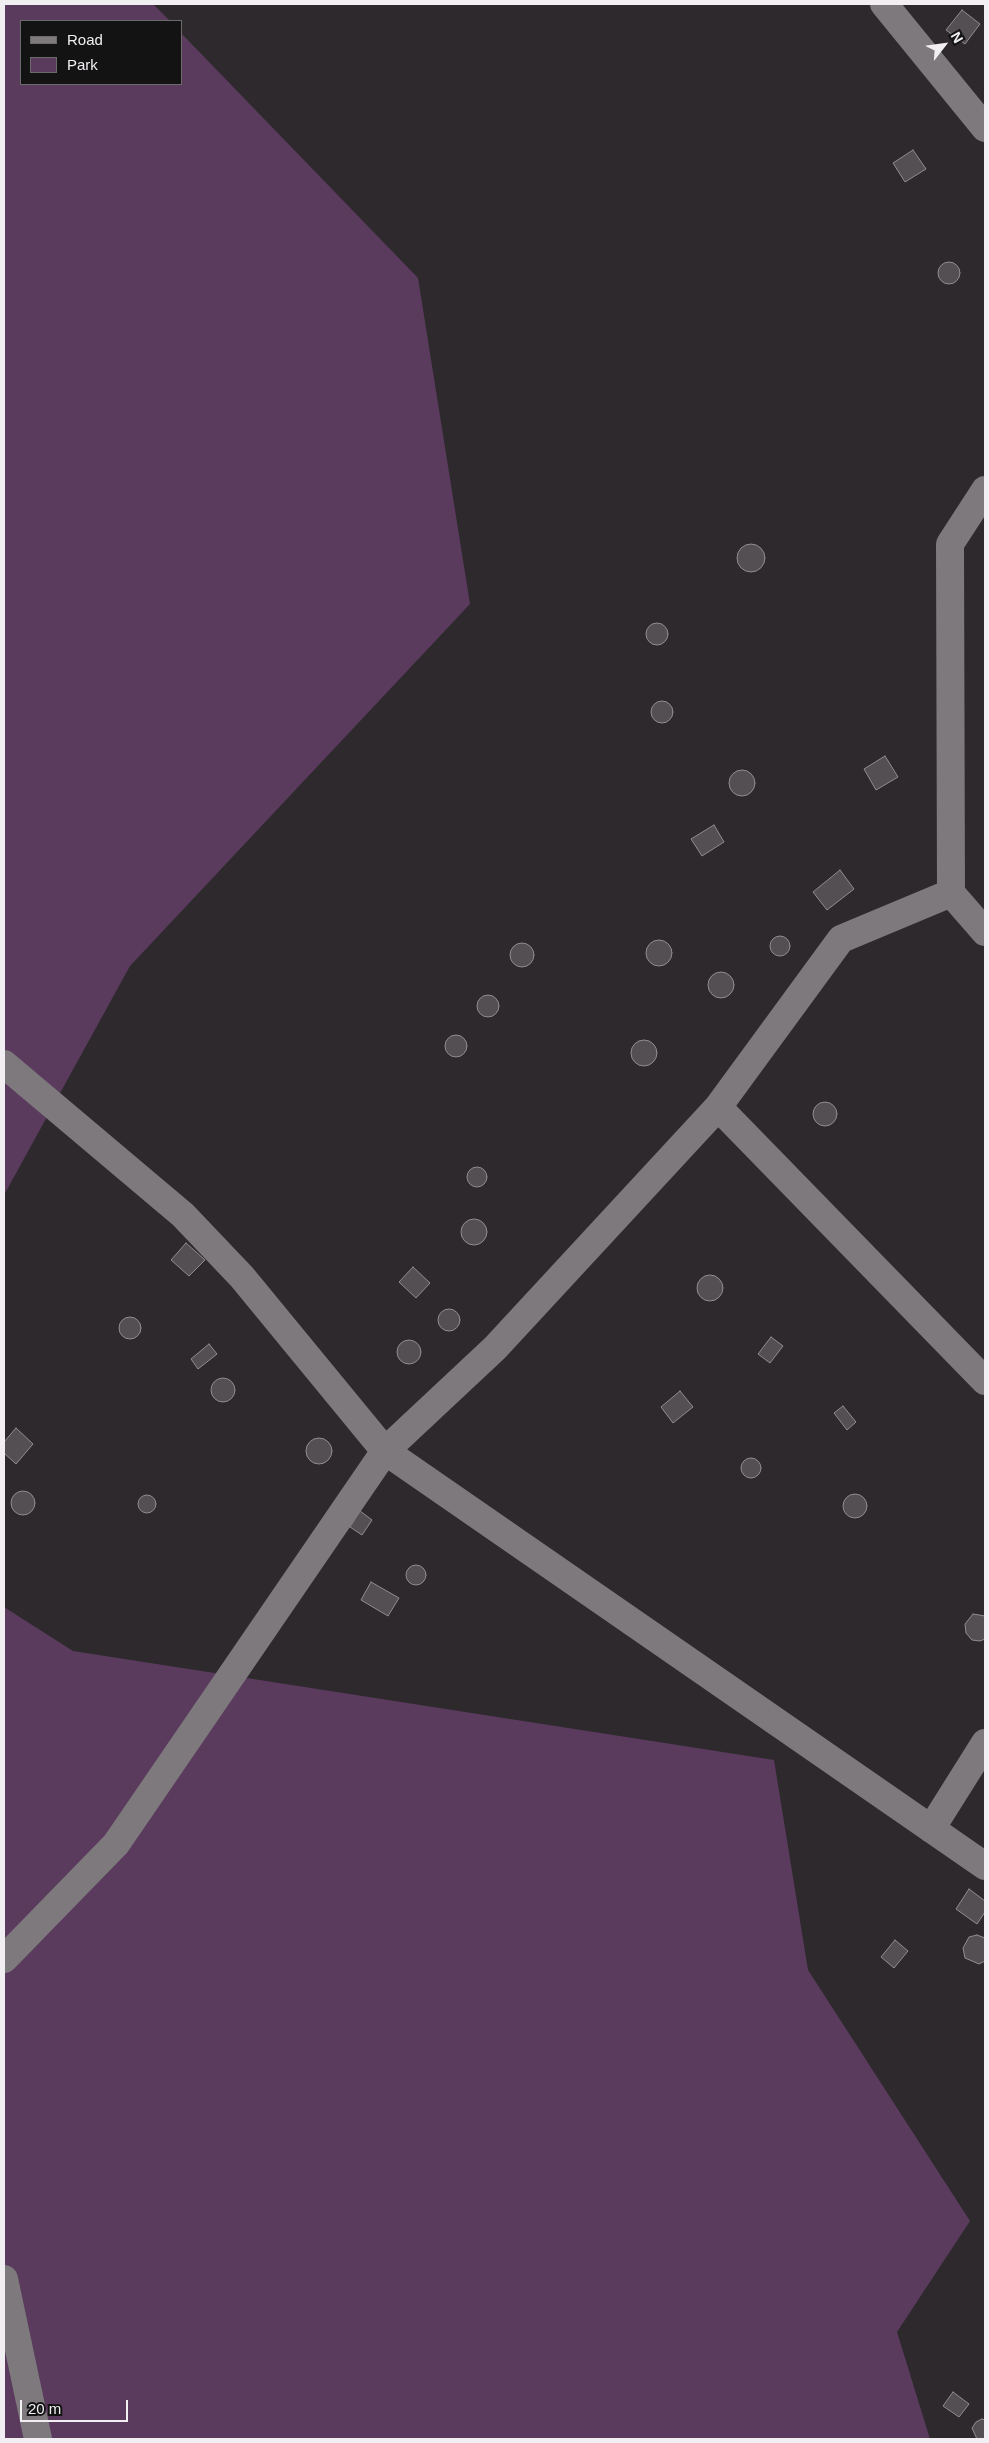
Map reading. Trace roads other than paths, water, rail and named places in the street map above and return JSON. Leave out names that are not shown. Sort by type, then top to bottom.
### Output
[{"type":"street","points":[[884,4],[985,128]]},
{"type":"street","points":[[985,490],[950,544],[951,893],[985,932]]},
{"type":"street","points":[[4,1959],[116,1844],[385,1451],[495,1348],[718,1107],[840,939],[951,893]]},
{"type":"street","points":[[4,1064],[183,1216],[242,1277],[385,1451],[985,1866]]},
{"type":"street","points":[[718,1107],[985,1381]]},
{"type":"street","points":[[931,1829],[985,1743]]},
{"type":"street","points":[[4,2280],[38,2439]]}]
